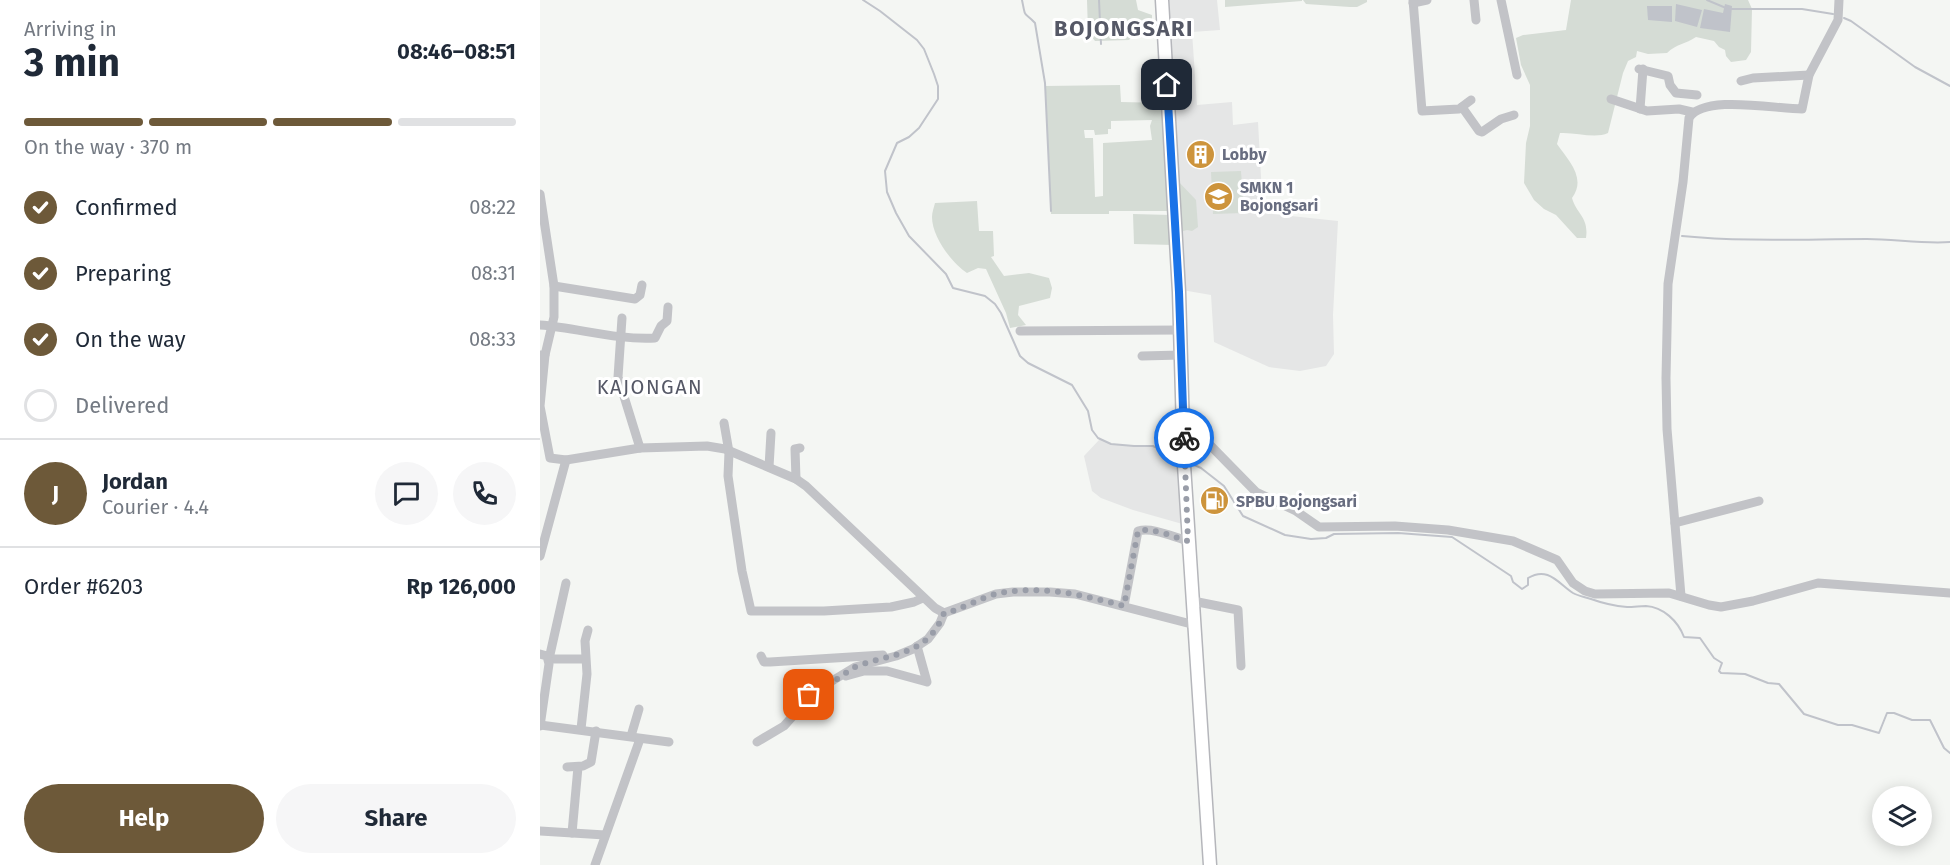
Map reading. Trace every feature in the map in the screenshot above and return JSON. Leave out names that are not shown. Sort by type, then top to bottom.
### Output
[{"type":"main road","points":[[1162,0],[1180,330],[1188,541],[1210,865]]},
{"type":"street","points":[[1427,0],[1413,2],[1421,110],[1423,112],[1462,107],[1471,100]]},
{"type":"street","points":[[1474,0],[1476,20]]},
{"type":"street","points":[[1501,0],[1517,75]]},
{"type":"street","points":[[1611,99],[1652,112],[1675,110],[1692,112],[1702,107],[1728,105],[1802,109],[1809,75],[1836,25],[1839,0]]},
{"type":"street","points":[[1640,110],[1641,69],[1668,76],[1670,85],[1676,93],[1675,110]]},
{"type":"street","points":[[1741,81],[1753,78],[1809,75]]},
{"type":"street","points":[[1676,93],[1696,95]]},
{"type":"street","points":[[1462,107],[1482,132],[1501,119],[1514,115]]},
{"type":"street","points":[[1681,596],[1668,429],[1668,284],[1683,182],[1689,118],[1692,112]]},
{"type":"street","points":[[540,194],[554,286],[554,317],[543,355],[540,406],[541,424],[550,458],[566,460],[640,448],[690,445],[707,446],[729,452],[769,467],[796,479],[935,608],[944,613],[996,594],[1013,592],[1075,594],[1195,625]]},
{"type":"street","points":[[554,286],[635,299],[640,295],[642,285]]},
{"type":"street","points":[[540,325],[621,337],[655,338],[661,326],[668,321],[668,307]]},
{"type":"street","points":[[622,318],[618,377],[640,448]]},
{"type":"street","points":[[1020,331],[1180,330]]},
{"type":"street","points":[[1142,356],[1181,355]]},
{"type":"street","points":[[724,423],[729,452],[728,476],[742,571],[751,611],[824,611],[891,607],[914,602],[923,597]]},
{"type":"street","points":[[1184,432],[1207,442],[1256,492],[1296,511],[1319,527],[1395,526],[1448,530],[1524,545],[1569,567],[1572,583],[1595,594],[1656,592],[1721,607],[1753,601],[1818,583],[1950,593]]},
{"type":"street","points":[[769,467],[771,433]]},
{"type":"street","points":[[796,479],[795,449],[800,448]]},
{"type":"street","points":[[541,549],[566,460]]},
{"type":"street","points":[[1675,523],[1759,501]]},
{"type":"street","points":[[1124,606],[1138,531],[1158,532],[1188,541]]},
{"type":"street","points":[[566,583],[544,656],[540,725],[669,742]]},
{"type":"street","points":[[1193,602],[1238,610],[1241,666]]},
{"type":"street","points":[[757,742],[784,726],[803,699],[855,667],[896,656],[918,646],[928,639],[940,624],[944,613]]},
{"type":"street","points":[[581,729],[587,674],[584,659],[585,641],[588,630]]},
{"type":"street","points":[[836,680],[864,671],[887,671],[927,682],[918,646]]},
{"type":"street","points":[[544,656],[584,659]]},
{"type":"street","points":[[761,656],[764,662],[896,656]]},
{"type":"street","points":[[595,865],[635,738],[639,709]]},
{"type":"street","points":[[567,767],[578,767],[591,762],[596,731]]},
{"type":"street","points":[[572,833],[578,767]]},
{"type":"street","points":[[540,831],[605,835]]},
{"type":"shaded area","points":[[1087,0],[1136,0],[1138,10],[1152,15],[1152,22],[1136,32],[1129,40],[1095,41],[1088,32]]},
{"type":"shaded area","points":[[1165,0],[1217,0],[1220,30],[1192,32],[1197,105],[1232,102],[1233,125],[1258,122],[1263,213],[1338,221],[1333,315],[1334,354],[1326,366],[1300,371],[1269,367],[1214,342],[1211,295],[1182,290]]},
{"type":"shaded area","points":[[1225,0],[1302,0],[1302,1],[1225,7]]},
{"type":"shaded area","points":[[1303,0],[1367,0],[1367,2],[1357,7],[1350,7],[1306,4]]},
{"type":"shaded area","points":[[1571,0],[1748,0],[1752,9],[1751,52],[1746,60],[1731,62],[1725,50],[1714,41],[1696,37],[1667,53],[1648,54],[1637,51],[1636,57],[1628,61],[1623,73],[1608,133],[1597,135],[1560,133],[1557,144],[1571,163],[1577,176],[1578,183],[1572,198],[1586,225],[1586,238],[1577,238],[1556,215],[1544,209],[1534,200],[1524,183],[1526,143],[1530,126],[1530,85],[1521,65],[1516,38],[1523,35],[1566,30]]},
{"type":"shaded area","points":[[1676,4],[1702,10],[1697,27],[1675,21]]},
{"type":"shaded area","points":[[1725,4],[1732,6],[1730,32],[1700,28],[1704,9],[1723,13]]},
{"type":"shaded area","points":[[1647,6],[1672,6],[1672,22],[1648,20]]},
{"type":"shaded area","points":[[1120,85],[1121,102],[1165,103],[1169,211],[1051,214],[1045,86]],"holes":[[[1152,120],[1150,126],[1152,140],[1103,143],[1103,196],[1095,197],[1093,138],[1085,138],[1084,130],[1094,130],[1095,135],[1108,134],[1111,121]]]},
{"type":"shaded area","points":[[1241,171],[1244,213],[1213,214],[1211,172]]},
{"type":"shaded area","points":[[1176,179],[1196,200],[1198,227],[1192,231],[1180,232]]},
{"type":"shaded area","points":[[977,201],[979,231],[993,231],[994,256],[991,257],[1004,276],[1029,273],[1049,278],[1052,288],[1050,298],[1019,306],[1018,315],[1026,325],[1010,328],[1006,313],[986,269],[978,268],[967,273],[949,256],[935,233],[932,217],[935,203]]},
{"type":"shaded area","points":[[1133,214],[1171,215],[1173,245],[1134,244]]},
{"type":"shaded area","points":[[1100,439],[1111,444],[1153,446],[1181,460],[1186,525],[1133,510],[1101,498],[1092,491],[1084,456]]},
{"type":"waterway","points":[[863,0],[917,40],[924,49],[938,86],[938,99],[919,128],[909,137],[897,143],[885,171],[887,192],[909,236],[946,274],[953,288],[985,296],[995,304],[1020,356],[1028,363],[1072,385],[1088,411],[1092,430],[1098,438],[1111,444],[1153,446],[1179,458]]},
{"type":"waterway","points":[[1022,0],[1025,14],[1035,23],[1045,83],[1051,211]]},
{"type":"waterway","points":[[1099,0],[1101,44]]},
{"type":"waterway","points":[[1707,0],[1726,8]]},
{"type":"waterway","points":[[1731,9],[1802,9],[1833,14]]},
{"type":"waterway","points":[[1844,18],[1915,67],[1950,86]]},
{"type":"waterway","points":[[1682,236],[1751,240],[1867,239],[1950,242]]},
{"type":"waterway","points":[[1190,463],[1201,468],[1224,486],[1243,516],[1285,535],[1311,539],[1326,538],[1334,534],[1398,533],[1452,537],[1511,576],[1513,582],[1522,589],[1528,585],[1528,578],[1541,574],[1552,577],[1575,594],[1600,602],[1622,607],[1646,606],[1664,612],[1674,620],[1684,637],[1700,638],[1714,658],[1722,663],[1719,671],[1721,673],[1745,674],[1768,683],[1779,684],[1804,714],[1838,725],[1852,725],[1879,733],[1887,713],[1894,713],[1912,720],[1930,720],[1944,748],[1950,753]]},
{"type":"way so far","points":[[809,695],[855,667],[914,649],[928,639],[940,624],[944,613],[996,594],[1067,593],[1124,606],[1138,531],[1158,532],[1188,541],[1184,438]]},
{"type":"place","name":"Lobby","points":[[1201,154]]},
{"type":"place","name":"SMKN 1 Bojongsari","points":[[1219,196]]},
{"type":"place","name":"SPBU Bojongsari","points":[[1215,501]]},
{"type":"district","name":"BOJONGSARI","points":[[1124,28]]},
{"type":"district","name":"KAJONGAN","points":[[650,387]]},
{"type":"route","points":[[1167,85],[1179,292],[1184,438]]}]
